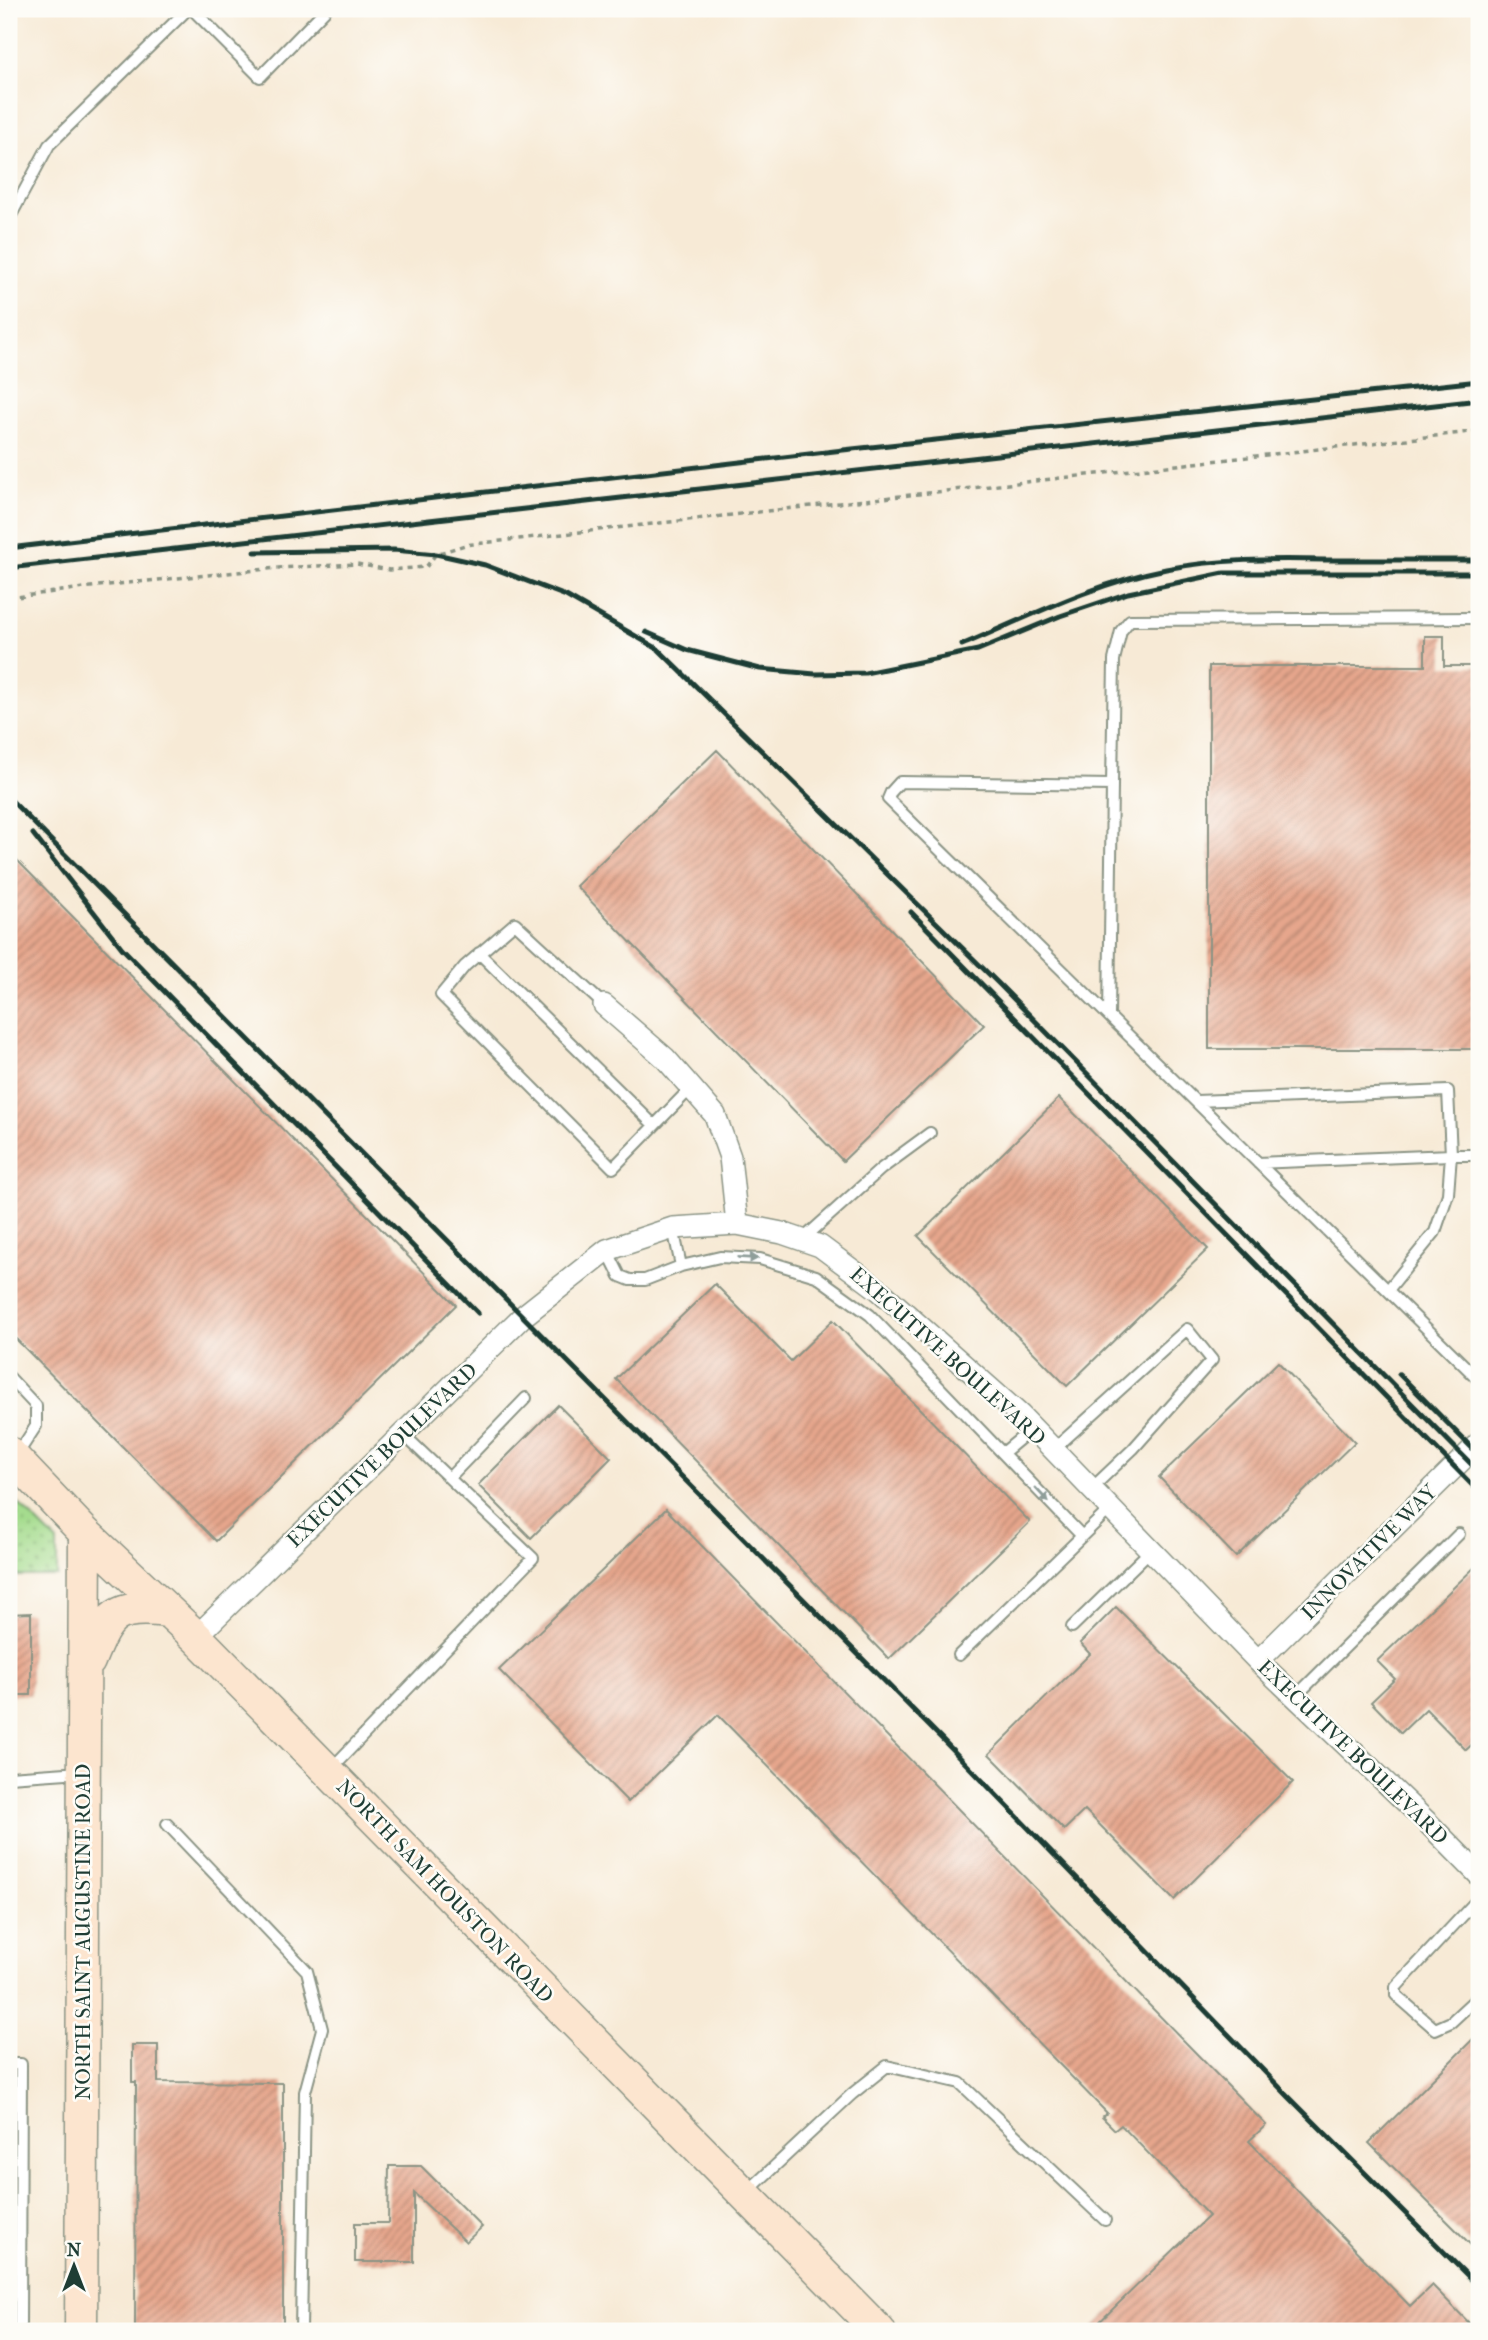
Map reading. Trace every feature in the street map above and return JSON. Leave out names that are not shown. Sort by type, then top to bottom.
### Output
[{"type":"street","points":[[604,1004],[665,1058],[715,1115],[730,1157],[737,1224]]},
{"type":"street","name":"EXECUTIVE BOULEVARD","points":[[196,1637],[522,1317],[607,1250],[673,1228],[737,1224],[782,1233],[820,1246],[878,1290],[1032,1428],[1258,1661],[1479,1875]]},
{"type":"street","name":"INNOVATIVE WAY","points":[[1258,1661],[1479,1443]]},
{"type":"street","name":"NORTH SAM HOUSTON ROAD","points":[[12,1456],[85,1533],[196,1637],[879,2331]]},
{"type":"street","name":"NORTH SAINT AUGUSTINE ROAD","points":[[81,2331],[85,1533]]},
{"type":"street","points":[[84,1672],[101,1630],[114,1616],[130,1609],[167,1611]]},
{"type":"lane","points":[[9,219],[49,145],[190,9],[260,77],[327,9]]},
{"type":"lane","points":[[1109,1016],[1114,660],[1121,631],[1130,620],[1479,618]]},
{"type":"lane","points":[[1112,785],[900,782],[888,799],[1479,1380]]},
{"type":"lane","points":[[604,1004],[515,923],[465,966],[441,995],[614,1168],[691,1088]]},
{"type":"lane","points":[[479,953],[654,1125]]},
{"type":"lane","points":[[1196,1101],[1448,1091],[1451,1155],[1448,1194],[1435,1232],[1388,1290]]},
{"type":"lane","points":[[802,1240],[881,1169],[930,1133]]},
{"type":"lane","points":[[1258,1163],[1479,1155]]},
{"type":"lane","points":[[673,1228],[681,1266]]},
{"type":"lane","points":[[607,1250],[620,1276],[630,1280],[645,1280],[681,1266],[720,1257],[760,1259],[816,1276],[870,1315],[1082,1536]]},
{"type":"lane","points":[[816,1276],[829,1252]]},
{"type":"lane","points":[[1053,1450],[1187,1329],[1212,1360],[1133,1449],[1091,1489]]},
{"type":"lane","points":[[9,1377],[36,1406],[36,1426],[12,1456]]},
{"type":"lane","points":[[449,1478],[526,1398]]},
{"type":"lane","points":[[1003,1453],[1032,1428]]},
{"type":"lane","points":[[328,1771],[533,1558],[403,1434]]},
{"type":"lane","points":[[959,1655],[1110,1509]]},
{"type":"lane","points":[[1295,1697],[1459,1534]]},
{"type":"lane","points":[[1072,1627],[1151,1550]]},
{"type":"lane","points":[[9,1777],[84,1772]]},
{"type":"lane","points":[[167,1824],[307,1971],[322,2029],[305,2092],[301,2331]]},
{"type":"lane","points":[[1479,1898],[1396,1987],[1396,1995],[1435,2029],[1451,2022],[1479,1996]]},
{"type":"lane","points":[[9,2064],[21,2064],[20,2331]]},
{"type":"lane","points":[[744,2195],[887,2066],[960,2083],[1105,2220]]},
{"type":"path","points":[[9,598],[277,568],[357,564],[389,570],[426,567],[436,554],[465,545],[1479,431]]},
{"type":"green space","points":[[9,1494],[57,1542],[57,1576],[9,1576]]},
{"type":"building","points":[[1425,636],[1444,636],[1444,666],[1479,666],[1479,1049],[1209,1049],[1209,666],[1425,666]]},
{"type":"building","points":[[717,750],[984,1025],[843,1161],[576,886]]},
{"type":"building","points":[[9,852],[456,1305],[216,1541],[9,1332]]},
{"type":"building","points":[[1059,1098],[1208,1249],[1067,1386],[918,1236]]},
{"type":"building","points":[[715,1284],[791,1361],[833,1320],[1030,1522],[889,1659],[616,1379]]},
{"type":"building","points":[[1278,1362],[1355,1442],[1236,1557],[1159,1477]]},
{"type":"building","points":[[558,1405],[611,1458],[531,1538],[478,1485]]},
{"type":"building","points":[[666,1509],[1266,2125],[1249,2141],[1410,2306],[1432,2285],[1477,2331],[1090,2331],[1209,2216],[1121,2125],[1115,2130],[1102,2117],[1107,2113],[718,1715],[628,1802],[499,1670]]},
{"type":"building","points":[[1479,1563],[1479,1738],[1466,1750],[1426,1709],[1401,1733],[1371,1702],[1395,1679],[1377,1661]]},
{"type":"building","points":[[1116,1607],[1293,1782],[1174,1900],[1085,1810],[1064,1830],[989,1754],[1090,1654],[1080,1643]]},
{"type":"building","points":[[31,1613],[31,1695],[9,1695],[9,1614]]},
{"type":"building","points":[[1479,2033],[1479,2253],[1369,2143]]},
{"type":"building","points":[[132,2045],[158,2045],[158,2082],[283,2083],[283,2331],[135,2331],[136,2082],[132,2082]]},
{"type":"building","points":[[389,2166],[421,2166],[482,2227],[466,2242],[414,2193],[414,2262],[355,2262],[355,2223],[388,2223]]},
{"type":"railway","points":[[9,548],[843,450],[1479,381]]},
{"type":"railway","points":[[9,568],[1479,400]]},
{"type":"railway","points":[[255,552],[394,550],[436,554],[485,565],[566,596],[658,649],[1000,985],[1479,1472]]},
{"type":"railway","points":[[962,645],[1088,592],[1166,569],[1225,561],[1479,560]]},
{"type":"railway","points":[[646,632],[687,650],[760,669],[815,674],[865,673],[978,650],[1060,616],[1128,593],[1224,573],[1479,573]]},
{"type":"railway","points":[[9,798],[942,1739],[1289,2097],[1479,2287]]},
{"type":"railway","points":[[33,834],[122,948],[478,1313]]},
{"type":"railway","points":[[911,912],[1479,1492]]},
{"type":"railway","points":[[1399,1374],[1479,1455]]}]
